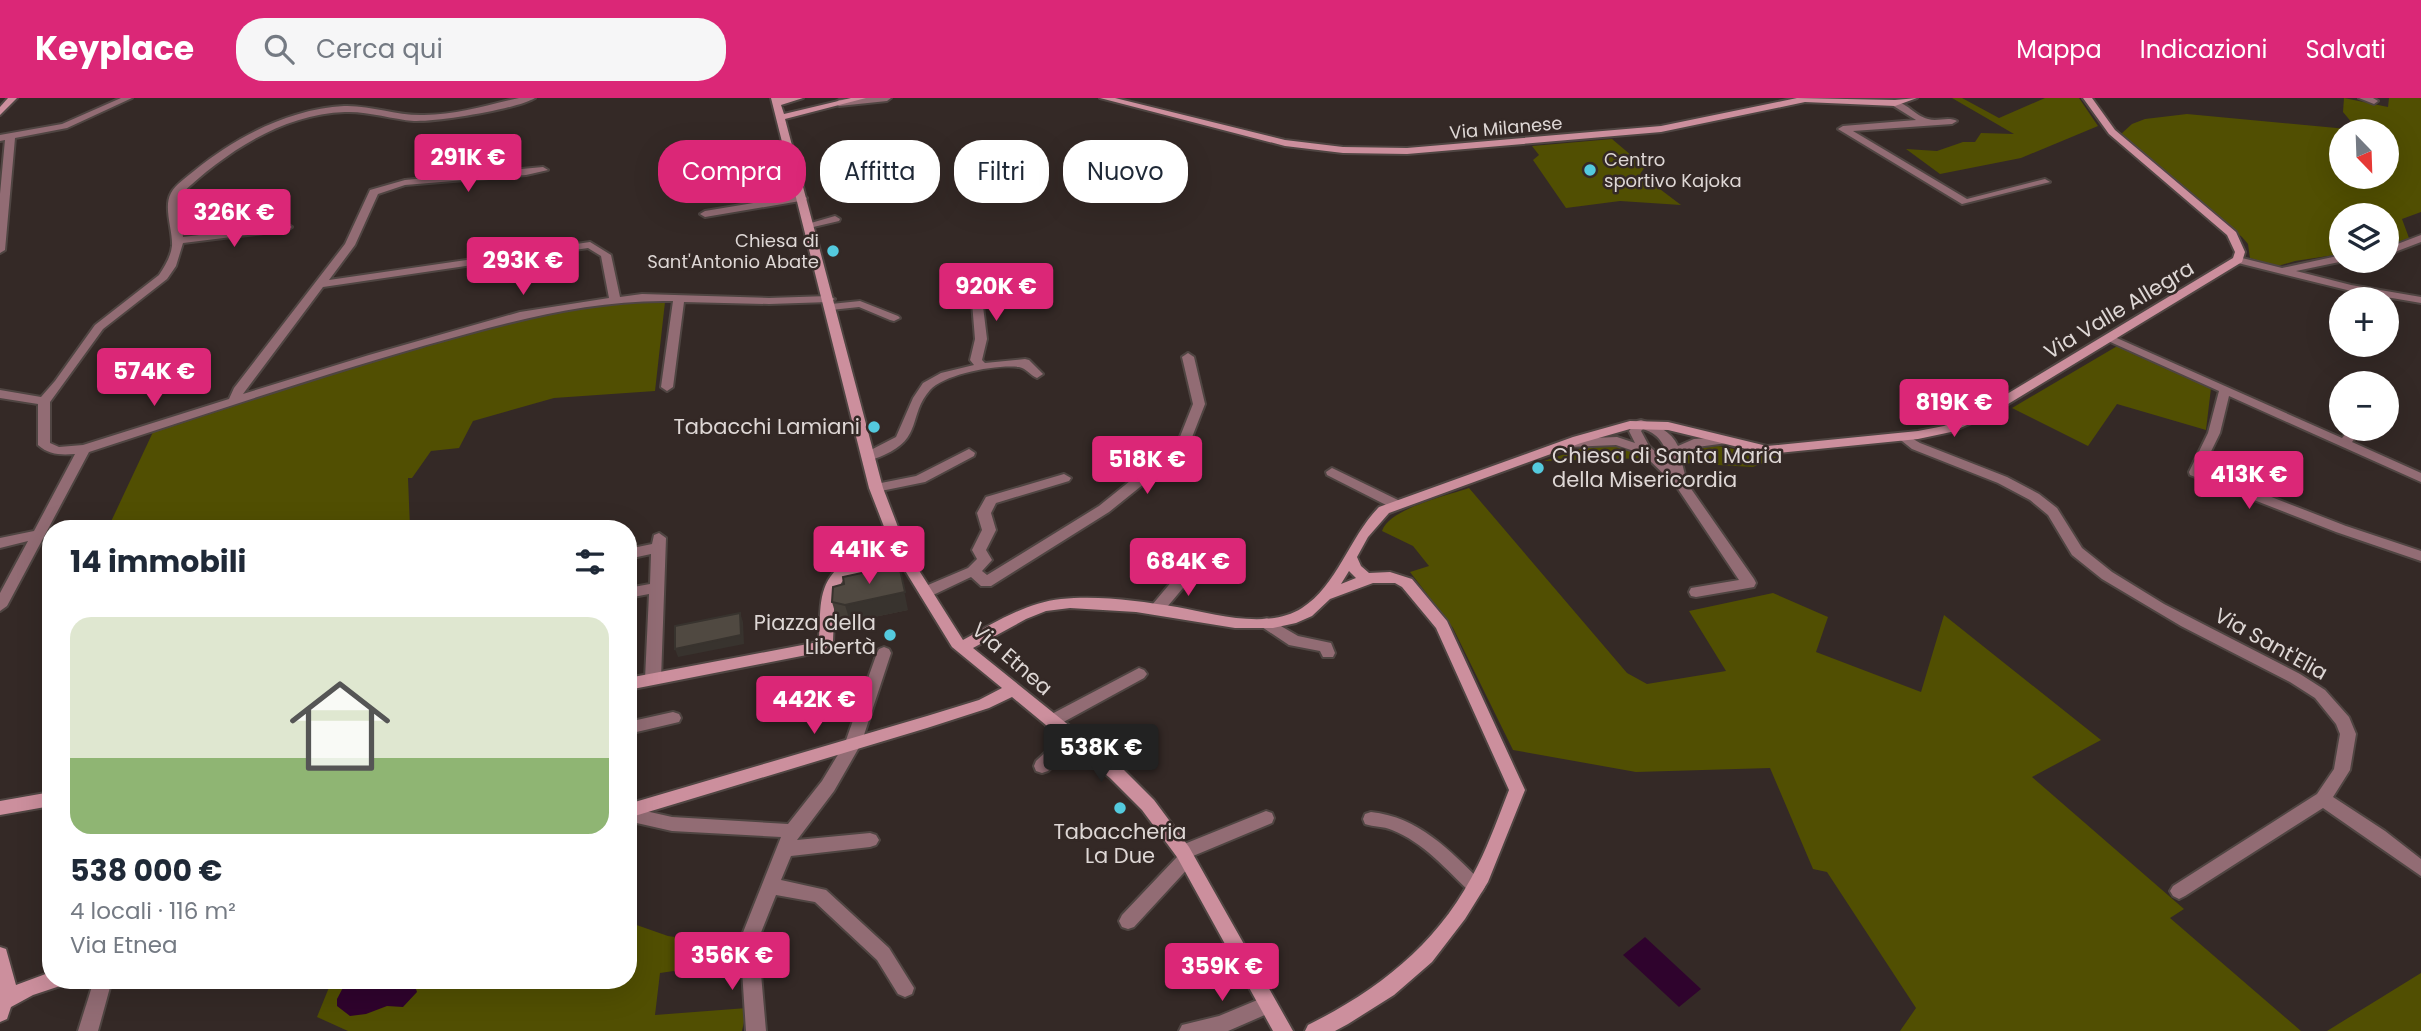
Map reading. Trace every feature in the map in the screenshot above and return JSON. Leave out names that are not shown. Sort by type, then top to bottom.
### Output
[{"type":"main road","points":[[0,111],[13,98]]},
{"type":"main road","points":[[776,101],[797,98]]},
{"type":"main road","points":[[781,117],[862,98]]},
{"type":"main road","name":"Via Milanese","points":[[1104,98],[1285,143],[1384,151],[1446,149],[1661,129],[1804,99],[1895,103],[1913,98]]},
{"type":"main road","points":[[2087,98],[2112,132],[2232,234],[2238,243],[2238,260]]},
{"type":"main road","name":"Via Etnea","points":[[776,101],[787,140]]},
{"type":"main road","name":"Via Etnea","points":[[803,203],[876,488],[889,528],[905,558],[962,647],[1073,737],[1148,805],[1184,855],[1283,1031]]},
{"type":"main road","name":"Via Valle Allegra","points":[[1323,597],[1375,518],[1397,505],[1569,443],[1641,424],[1684,429],[1767,450],[1903,437],[1947,429],[1986,412],[2238,260]]},
{"type":"main road","points":[[1350,557],[1357,573],[1370,579]]},
{"type":"main road","points":[[637,682],[817,648],[826,641],[825,612],[836,576],[842,572],[905,558]]},
{"type":"main road","points":[[962,647],[1019,616],[1060,604],[1157,609],[1267,623],[1297,617],[1323,597],[1354,582],[1401,578],[1442,625],[1517,790],[1476,887],[1425,960],[1394,987],[1345,1017],[1315,1031]]},
{"type":"main road","points":[[651,811],[984,704],[1012,690]]},
{"type":"main road","points":[[0,808],[42,801]]},
{"type":"main road","points":[[0,956],[7,984],[1,1006]]},
{"type":"main road","points":[[1,1006],[28,988],[42,984]]},
{"type":"street","points":[[0,250],[5,138],[64,126],[128,98]]},
{"type":"street","points":[[531,98],[429,118],[344,109],[292,119],[248,137],[179,189],[173,199],[177,251],[163,274],[145,294],[96,330],[55,391],[44,401],[44,445],[58,451],[84,449],[524,314],[615,300],[860,304],[894,318]]},
{"type":"street","points":[[839,103],[887,98]]},
{"type":"street","points":[[2363,98],[2374,101]]},
{"type":"street","points":[[1895,103],[1926,122]]},
{"type":"street","points":[[1952,121],[1843,129],[1966,202],[2045,182]]},
{"type":"street","points":[[234,401],[238,391],[323,284],[350,245],[371,196],[386,186],[543,170]]},
{"type":"street","points":[[705,214],[772,203]]},
{"type":"street","points":[[175,218],[257,208]]},
{"type":"street","points":[[809,225],[835,219]]},
{"type":"street","points":[[177,241],[287,227]]},
{"type":"street","points":[[2399,247],[2421,238]]},
{"type":"street","points":[[323,284],[590,245],[606,255],[615,300]]},
{"type":"street","points":[[2238,260],[2351,288],[2421,300]]},
{"type":"street","points":[[2281,271],[2329,261]]},
{"type":"street","points":[[976,290],[981,339],[976,360],[981,366]]},
{"type":"street","points":[[667,387],[679,299]]},
{"type":"street","points":[[2110,338],[2421,478]]},
{"type":"street","points":[[973,571],[986,582],[992,579],[1104,509],[1140,480],[1175,465],[1199,404],[1188,357]]},
{"type":"street","points":[[868,457],[901,439],[924,388],[931,382],[981,366],[1026,363],[1037,374]]},
{"type":"street","points":[[2225,390],[2214,433],[2195,472],[2341,529],[2421,556]]},
{"type":"street","points":[[0,394],[44,401]]},
{"type":"street","points":[[1681,482],[1668,439],[1641,424],[1636,428],[1636,436],[1650,454],[1681,482],[1749,583],[1696,592]]},
{"type":"street","points":[[1921,434],[1926,441],[1968,467]]},
{"type":"street","points":[[1903,437],[1916,446],[1968,467]]},
{"type":"street","points":[[1674,453],[1694,443],[1723,440]]},
{"type":"street","points":[[1569,443],[1617,441],[1650,454]]},
{"type":"street","points":[[46,520],[84,449]]},
{"type":"street","points":[[876,488],[920,479],[969,453]]},
{"type":"street","name":"Via Sant'Elia","points":[[1968,467],[2046,505],[2054,513],[2074,549],[2140,595],[2320,694],[2334,707],[2347,734],[2342,770],[2323,799],[2179,891]]},
{"type":"street","points":[[1332,472],[1397,505]]},
{"type":"street","points":[[926,592],[973,571],[985,561],[979,550],[989,530],[984,513],[991,500],[1065,478]]},
{"type":"street","points":[[0,606],[42,528]]},
{"type":"street","points":[[0,543],[39,534]]},
{"type":"street","points":[[637,551],[659,543],[653,679]]},
{"type":"street","points":[[1157,609],[1178,584],[1198,569]]},
{"type":"street","points":[[637,591],[657,588]]},
{"type":"street","points":[[1267,623],[1294,641],[1325,647],[1328,653]]},
{"type":"street","points":[[755,1031],[749,940],[792,831],[828,786],[853,744],[884,653]]},
{"type":"street","points":[[1052,721],[1139,674]]},
{"type":"street","points":[[637,726],[673,718]]},
{"type":"street","points":[[1042,766],[1073,737]]},
{"type":"street","points":[[2323,799],[2379,836],[2421,869]]},
{"type":"street","points":[[637,812],[651,811],[720,828],[792,831]]},
{"type":"street","points":[[1128,920],[1184,855],[1266,818]]},
{"type":"street","points":[[1371,819],[1388,818],[1426,842],[1476,887]]},
{"type":"street","points":[[785,849],[870,840]]},
{"type":"street","points":[[771,886],[820,895],[883,954],[905,988]]},
{"type":"street","points":[[88,1031],[100,989]]},
{"type":"street","points":[[1189,1031],[1220,1025],[1267,1005]]},
{"type":"shaded area","points":[[1952,98],[1962,98],[1999,118],[2045,98],[2079,98],[2098,126],[2021,158],[1940,174],[1906,149],[1937,151],[1963,142],[1975,142],[1981,133],[2014,134]]},
{"type":"shaded area","points":[[2344,98],[2388,107],[2389,98],[2421,98],[2421,212],[2402,219],[2409,238],[2399,242],[2399,203],[2329,203],[2329,256],[2278,266],[2250,258],[2248,244],[2242,237],[2121,134],[2132,124],[2145,119],[2187,114],[2329,127],[2329,189],[2399,189],[2399,119],[2349,119],[2343,112]]},
{"type":"shaded area","name":"Centro sportivo Kajoka","points":[[1612,139],[1645,167],[1640,174],[1681,205],[1620,201],[1566,208],[1533,160],[1539,155],[1532,146]]},
{"type":"shaded area","points":[[637,301],[665,302],[655,391],[554,398],[473,421],[459,448],[431,451],[412,478],[408,478],[410,520],[112,520],[153,432],[392,353],[514,321]]},
{"type":"shaded area","points":[[2119,345],[2211,388],[2206,430],[2117,404],[2088,446],[2012,408]]},
{"type":"shaded area","points":[[1718,446],[1777,457],[1753,467],[1682,463],[1684,454],[1689,450]]},
{"type":"shaded area","points":[[1623,447],[1649,458],[1544,461],[1580,449]]},
{"type":"shaded area","points":[[1469,488],[1627,673],[1647,684],[1726,671],[1689,611],[1773,593],[1828,617],[1816,652],[1921,692],[1944,615],[2101,740],[2032,777],[2184,909],[2170,918],[2301,1031],[1900,1031],[1916,1008],[1827,872],[1813,869],[1770,768],[1636,772],[1513,750],[1453,628],[1410,572],[1429,566],[1413,546],[1382,531],[1387,523],[1407,509]]},
{"type":"shaded area","points":[[637,925],[668,936],[737,946],[735,962],[660,973],[655,1015],[747,1008],[742,1031],[348,1031],[317,1017],[328,989],[637,989]]},
{"type":"shaded area","points":[[1645,937],[1701,989],[1679,1007],[1623,955]]},
{"type":"shaded area","points":[[2421,973],[2421,1031],[2327,1031]]},
{"type":"shaded area","points":[[342,989],[416,989],[417,992],[403,1007],[387,1006],[366,1014],[350,1016],[337,1006]]},
{"type":"building","points":[[899,565],[905,592],[845,605],[832,602],[833,587],[844,584],[843,577]]},
{"type":"building","points":[[740,613],[741,635],[675,649],[675,626]]},
{"type":"place","name":"Centro sportivo Kajoka","points":[[1590,170]]},
{"type":"place","name":"Chiesa di Sant'Antonio Abate","points":[[833,251]]},
{"type":"place","name":"Tabacchi Lamiani","points":[[874,427]]},
{"type":"place","name":"Chiesa di Santa Maria della Misericordia","points":[[1538,468]]},
{"type":"place","name":"Piazza della Libertà","points":[[890,635]]},
{"type":"place","name":"Tabaccheria La Due","points":[[1120,808]]}]
